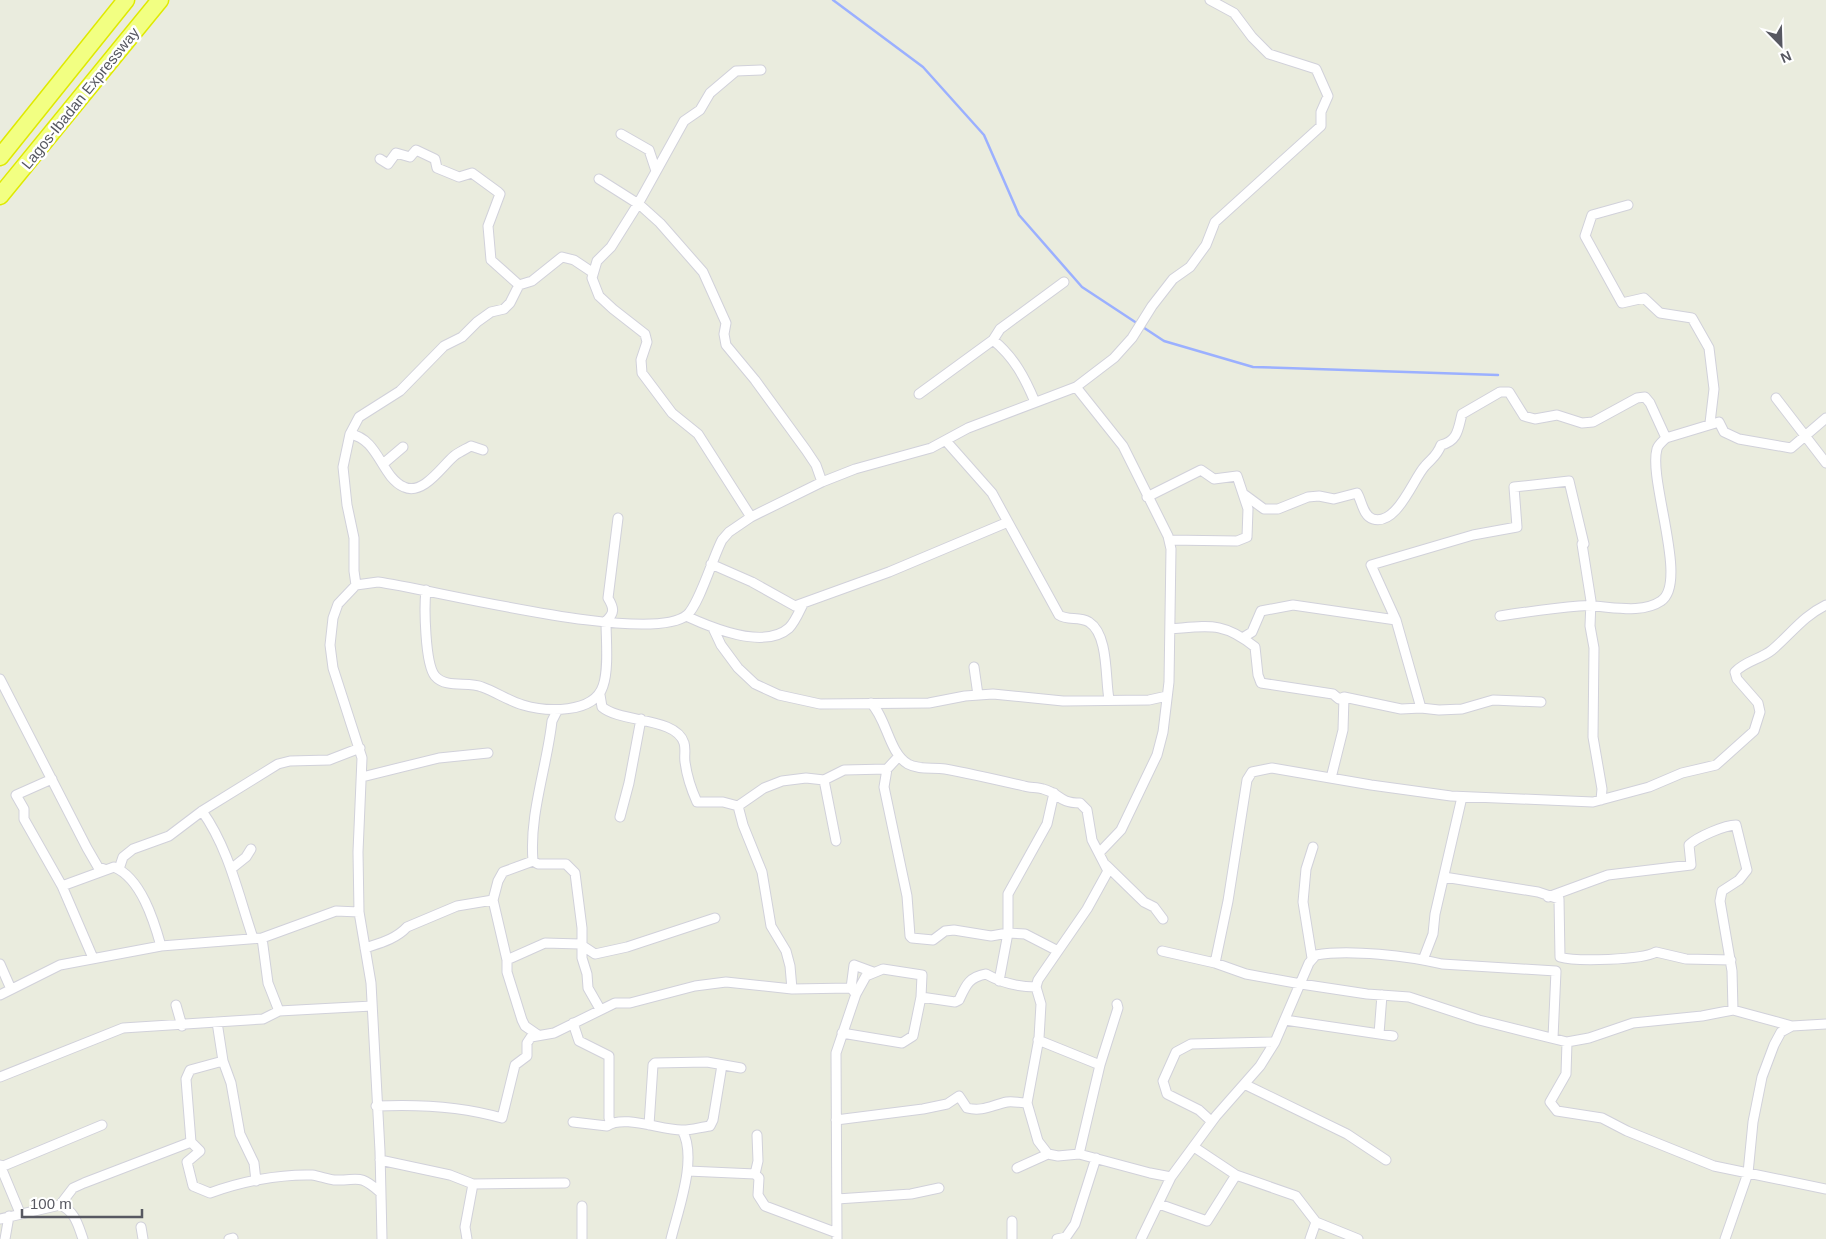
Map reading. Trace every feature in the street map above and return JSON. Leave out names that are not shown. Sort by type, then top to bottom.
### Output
[{"type":"highway","name":"Lagos-Ibadan Expressway","points":[[0,157],[126,0]]},
{"type":"highway","name":"Lagos-Ibadan Expressway","points":[[0,196],[160,0]]},
{"type":"street","points":[[382,1239],[372,1006],[359,912],[358,852],[362,777],[360,748],[333,668],[330,645],[333,618],[338,604],[356,585],[378,582],[426,590],[538,614],[606,622],[657,623],[676,621],[686,616],[693,608],[710,564],[722,540],[751,517],[854,468],[911,454],[946,440],[968,428],[1076,387],[1114,358],[1132,338],[1152,306],[1173,279],[1190,267],[1206,245],[1216,222],[1321,126],[1322,112],[1328,96],[1316,69],[1269,54],[1252,37],[1234,13],[1210,0]]},
{"type":"street","points":[[751,517],[698,434],[672,413],[642,373],[641,360],[647,342],[645,334],[612,310],[599,296],[593,285],[592,272],[597,261],[611,247],[638,204],[684,121],[700,110],[710,93],[736,71],[761,70]]},
{"type":"street","points":[[621,134],[648,150],[656,171]]},
{"type":"street","points":[[380,159],[390,163],[396,153],[410,158],[416,150],[435,159],[437,168],[459,177],[472,173],[498,192],[500,194],[488,226],[490,260],[519,285]]},
{"type":"street","points":[[599,179],[638,204],[660,223],[703,272],[726,322],[724,334],[726,346],[755,380],[806,450],[816,465],[822,482]]},
{"type":"street","points":[[1628,205],[1592,215],[1586,236],[1622,303],[1644,298],[1660,313],[1692,318],[1709,348],[1714,389],[1710,423]]},
{"type":"street","points":[[356,585],[354,538],[347,506],[342,467],[350,434],[359,417],[400,391],[444,346],[462,337],[476,322],[491,312],[504,309],[510,304],[519,285],[532,281],[562,257],[574,260],[592,272]]},
{"type":"street","points":[[919,394],[993,340],[1000,329],[1064,282]]},
{"type":"street","points":[[993,340],[1009,354],[1020,369],[1034,402]]},
{"type":"street","points":[[1076,387],[1123,446],[1169,540],[1171,549],[1167,712],[1157,755],[1121,830],[1100,852]]},
{"type":"street","points":[[1245,495],[1264,509],[1278,510],[1308,497],[1319,496],[1334,499],[1357,493],[1368,516],[1375,520],[1383,518],[1397,509],[1425,465],[1433,460],[1441,445],[1451,442],[1456,436],[1462,414],[1500,392],[1509,392],[1524,416],[1534,418],[1557,415],[1582,423],[1593,422],[1637,398],[1645,397],[1650,403],[1666,438]]},
{"type":"street","points":[[1776,398],[1826,463]]},
{"type":"street","points":[[1500,616],[1590,606],[1647,607],[1663,601],[1669,592],[1672,568],[1657,468],[1657,449],[1666,438],[1710,423],[1719,422],[1724,432],[1739,439],[1791,448],[1826,418]]},
{"type":"street","points":[[350,434],[358,435],[367,442],[397,483],[406,488],[417,488],[434,476],[456,454],[472,446],[483,450]]},
{"type":"street","points":[[946,440],[992,493],[1059,615],[1064,618],[1082,619],[1093,626],[1106,662],[1106,687],[1109,699]]},
{"type":"street","points":[[383,464],[403,447]]},
{"type":"street","points":[[1148,497],[1201,470],[1214,479],[1237,476],[1245,495],[1248,509],[1247,537],[1244,540],[1192,542],[1169,540]]},
{"type":"street","points":[[1421,708],[1396,620],[1371,565],[1473,535],[1517,527],[1514,487],[1569,481],[1584,544],[1582,544],[1589,581],[1590,626],[1594,648],[1594,746],[1602,789],[1601,800]]},
{"type":"street","points":[[618,518],[608,598],[613,608],[612,616],[606,622],[604,684],[600,695],[602,707],[614,715],[641,719],[672,729],[679,735],[684,743],[688,780],[697,802],[723,802],[738,806],[764,788],[782,782],[806,778],[824,780],[844,770],[887,768]]},
{"type":"street","points":[[710,564],[752,582],[791,606],[803,604],[889,572],[1008,522]]},
{"type":"street","points":[[426,590],[424,611],[432,670],[435,676],[449,684],[474,684],[524,706],[558,711],[582,706],[600,695]]},
{"type":"street","points":[[686,616],[713,628],[766,638],[781,634],[791,626],[803,604]]},
{"type":"street","points":[[1244,637],[1252,632],[1261,611],[1293,605],[1396,620]]},
{"type":"street","points":[[1215,963],[1228,901],[1249,775],[1255,770],[1272,768],[1462,796],[1594,802],[1612,798],[1649,787],[1682,773],[1716,765],[1754,731],[1760,712],[1758,703],[1737,679],[1735,672],[1740,667],[1771,651],[1810,612],[1826,605]]},
{"type":"street","points":[[1170,629],[1217,625],[1244,637],[1255,646],[1258,675],[1261,683],[1333,694],[1339,699],[1344,697],[1401,709],[1421,708],[1439,710],[1462,709],[1493,700],[1541,702]]},
{"type":"street","points":[[713,628],[721,645],[738,668],[755,684],[779,695],[820,704],[929,702],[978,695],[1028,696],[1063,700],[1149,700],[1167,696]]},
{"type":"street","points":[[974,667],[978,695]]},
{"type":"street","points":[[0,679],[87,848],[98,866],[104,870]]},
{"type":"street","points":[[1096,699],[1106,687]]},
{"type":"street","points":[[1331,778],[1343,730],[1344,697]]},
{"type":"street","points":[[871,703],[880,712],[900,756],[908,764],[920,768],[984,776],[1025,787],[1041,788],[1054,793],[1066,802],[1080,803],[1087,810],[1092,840],[1100,852],[1108,873],[1087,909],[1038,980],[1036,987],[1041,1004],[1038,1040],[1027,1103],[1038,1141],[1048,1154]]},
{"type":"street","points":[[532,860],[538,798],[552,721],[558,711]]},
{"type":"street","points":[[620,817],[629,783],[641,719]]},
{"type":"street","points":[[119,869],[124,857],[133,849],[169,836],[202,811],[278,764],[290,761],[329,760],[360,748]]},
{"type":"street","points":[[362,777],[439,758],[488,753]]},
{"type":"street","points":[[900,756],[887,768],[884,787],[908,896],[910,936],[912,938],[933,940],[945,931],[991,936],[1008,933],[1025,934],[1058,951]]},
{"type":"street","points":[[52,779],[16,795],[24,809],[24,819],[62,886],[92,958]]},
{"type":"street","points":[[824,780],[836,841]]},
{"type":"street","points":[[1602,789],[1612,798]]},
{"type":"street","points":[[999,981],[1008,933],[1008,894],[1047,824],[1054,793]]},
{"type":"street","points":[[1423,960],[1433,934],[1462,796]]},
{"type":"street","points":[[738,806],[762,872],[771,926],[786,952],[790,966],[792,989]]},
{"type":"street","points":[[202,811],[215,829],[258,938],[268,983],[280,1011]]},
{"type":"street","points":[[1548,897],[1608,875],[1691,865],[1689,845],[1694,840],[1729,825],[1736,825],[1747,870],[1739,880],[1722,891],[1720,901],[1731,960],[1734,992],[1733,1010]]},
{"type":"street","points":[[1141,1239],[1150,1219],[1160,1204],[1171,1177],[1212,1121],[1260,1066],[1275,1042],[1301,984],[1312,954],[1304,902],[1306,869],[1313,847]]},
{"type":"street","points":[[231,869],[246,858],[251,849]]},
{"type":"street","points":[[532,860],[503,872],[498,881],[494,900],[507,960],[507,972],[522,1020],[525,1026],[538,1035]]},
{"type":"street","points":[[532,860],[538,864],[566,864],[574,873],[582,928],[580,944],[588,988],[600,1009]]},
{"type":"street","points":[[1106,865],[1144,902],[1152,905],[1163,919]]},
{"type":"street","points":[[62,886],[114,867],[123,870],[143,897],[153,917],[162,946]]},
{"type":"street","points":[[1444,876],[1538,892],[1548,897],[1559,899],[1560,957],[1631,958],[1649,956],[1656,952],[1686,959],[1731,960]]},
{"type":"street","points":[[365,948],[386,941],[402,933],[407,927],[457,906],[494,900]]},
{"type":"street","points":[[0,995],[60,965],[162,946],[258,938],[336,911],[359,912]]},
{"type":"street","points":[[507,960],[545,944],[580,944],[595,954],[627,947],[715,918]]},
{"type":"street","points":[[1162,951],[1215,963],[1246,974],[1301,984],[1419,999],[1480,1020],[1567,1042],[1589,1038],[1633,1023],[1702,1016],[1733,1010],[1792,1026],[1826,1024]]},
{"type":"street","points":[[1312,954],[1366,955],[1423,960],[1442,964],[1556,971],[1553,1038]]},
{"type":"street","points":[[0,964],[11,989]]},
{"type":"street","points":[[688,1171],[755,1174],[759,1178],[758,1196],[765,1206],[837,1236],[836,1053],[854,991],[854,965],[873,972]]},
{"type":"street","points":[[842,1033],[902,1043],[912,1036],[921,997],[922,975],[883,969],[866,976],[854,991]]},
{"type":"street","points":[[921,997],[954,1002],[959,1000],[967,983],[976,976],[986,974],[999,981],[1024,987],[1036,987]]},
{"type":"street","points":[[376,1106],[404,1105],[469,1109],[502,1118],[515,1065],[527,1056],[527,1043],[531,1037],[547,1035],[615,1003],[630,1003],[695,986],[726,982],[792,989],[854,991]]},
{"type":"street","points":[[1379,1034],[1382,995]]},
{"type":"street","points":[[1079,1154],[1100,1065],[1118,1008],[1117,1004]]},
{"type":"street","points":[[176,1005],[182,1026]]},
{"type":"street","points":[[0,1076],[123,1028],[182,1026],[263,1018],[280,1011],[372,1006]]},
{"type":"street","points":[[1285,1020],[1394,1036]]},
{"type":"street","points":[[217,1022],[223,1061],[231,1083],[240,1134],[254,1163],[256,1181]]},
{"type":"street","points":[[573,1022],[578,1041],[609,1056],[609,1118],[611,1123]]},
{"type":"street","points":[[1725,1239],[1748,1172],[1753,1122],[1762,1077],[1781,1032],[1792,1026]]},
{"type":"street","points":[[1038,1040],[1100,1065]]},
{"type":"street","points":[[1212,1121],[1199,1110],[1167,1094],[1163,1081],[1176,1052],[1191,1044],[1275,1042]]},
{"type":"street","points":[[1567,1042],[1566,1074],[1550,1102],[1556,1111],[1602,1118],[1627,1131],[1714,1166],[1826,1189]]},
{"type":"street","points":[[223,1061],[190,1070],[186,1079],[191,1142],[200,1151],[187,1162],[193,1186],[210,1194],[235,1184],[244,1185],[256,1181],[314,1175],[330,1179],[354,1178],[367,1181],[380,1192]]},
{"type":"street","points":[[649,1125],[652,1072],[655,1063],[707,1062],[741,1068]]},
{"type":"street","points":[[573,1122],[607,1126],[611,1123],[649,1125],[682,1130],[710,1126],[722,1065]]},
{"type":"street","points":[[1244,1084],[1347,1134],[1386,1160]]},
{"type":"street","points":[[836,1120],[923,1109],[947,1104],[959,1096],[967,1108],[974,1110],[984,1110],[1008,1102],[1027,1103]]},
{"type":"street","points":[[20,1213],[0,1166],[102,1125]]},
{"type":"street","points":[[671,1239],[688,1171],[687,1139],[682,1130]]},
{"type":"street","points":[[755,1174],[758,1161],[757,1135]]},
{"type":"street","points":[[0,1219],[60,1205],[74,1188],[84,1182],[191,1142]]},
{"type":"street","points":[[1194,1147],[1236,1175],[1296,1196],[1316,1222],[1358,1239]]},
{"type":"street","points":[[1017,1168],[1048,1154],[1058,1156],[1079,1154],[1171,1177]]},
{"type":"street","points":[[1057,1239],[1066,1237],[1075,1224],[1096,1158]]},
{"type":"street","points":[[367,1181],[380,1164],[390,1162],[450,1175],[473,1184],[565,1183]]},
{"type":"street","points":[[1160,1204],[1207,1221],[1236,1175]]},
{"type":"street","points":[[467,1239],[465,1227],[473,1184]]},
{"type":"street","points":[[837,1199],[911,1194],[939,1188]]},
{"type":"street","points":[[60,1205],[70,1211],[76,1220],[83,1239]]},
{"type":"street","points":[[582,1206],[582,1239]]},
{"type":"street","points":[[5,1239],[10,1216]]},
{"type":"street","points":[[1012,1221],[1012,1239]]},
{"type":"street","points":[[1310,1239],[1316,1222]]},
{"type":"street","points":[[141,1228],[143,1239]]},
{"type":"waterway","points":[[833,0],[923,67],[984,135],[1019,215],[1082,287],[1164,341],[1253,367],[1498,375]]}]
